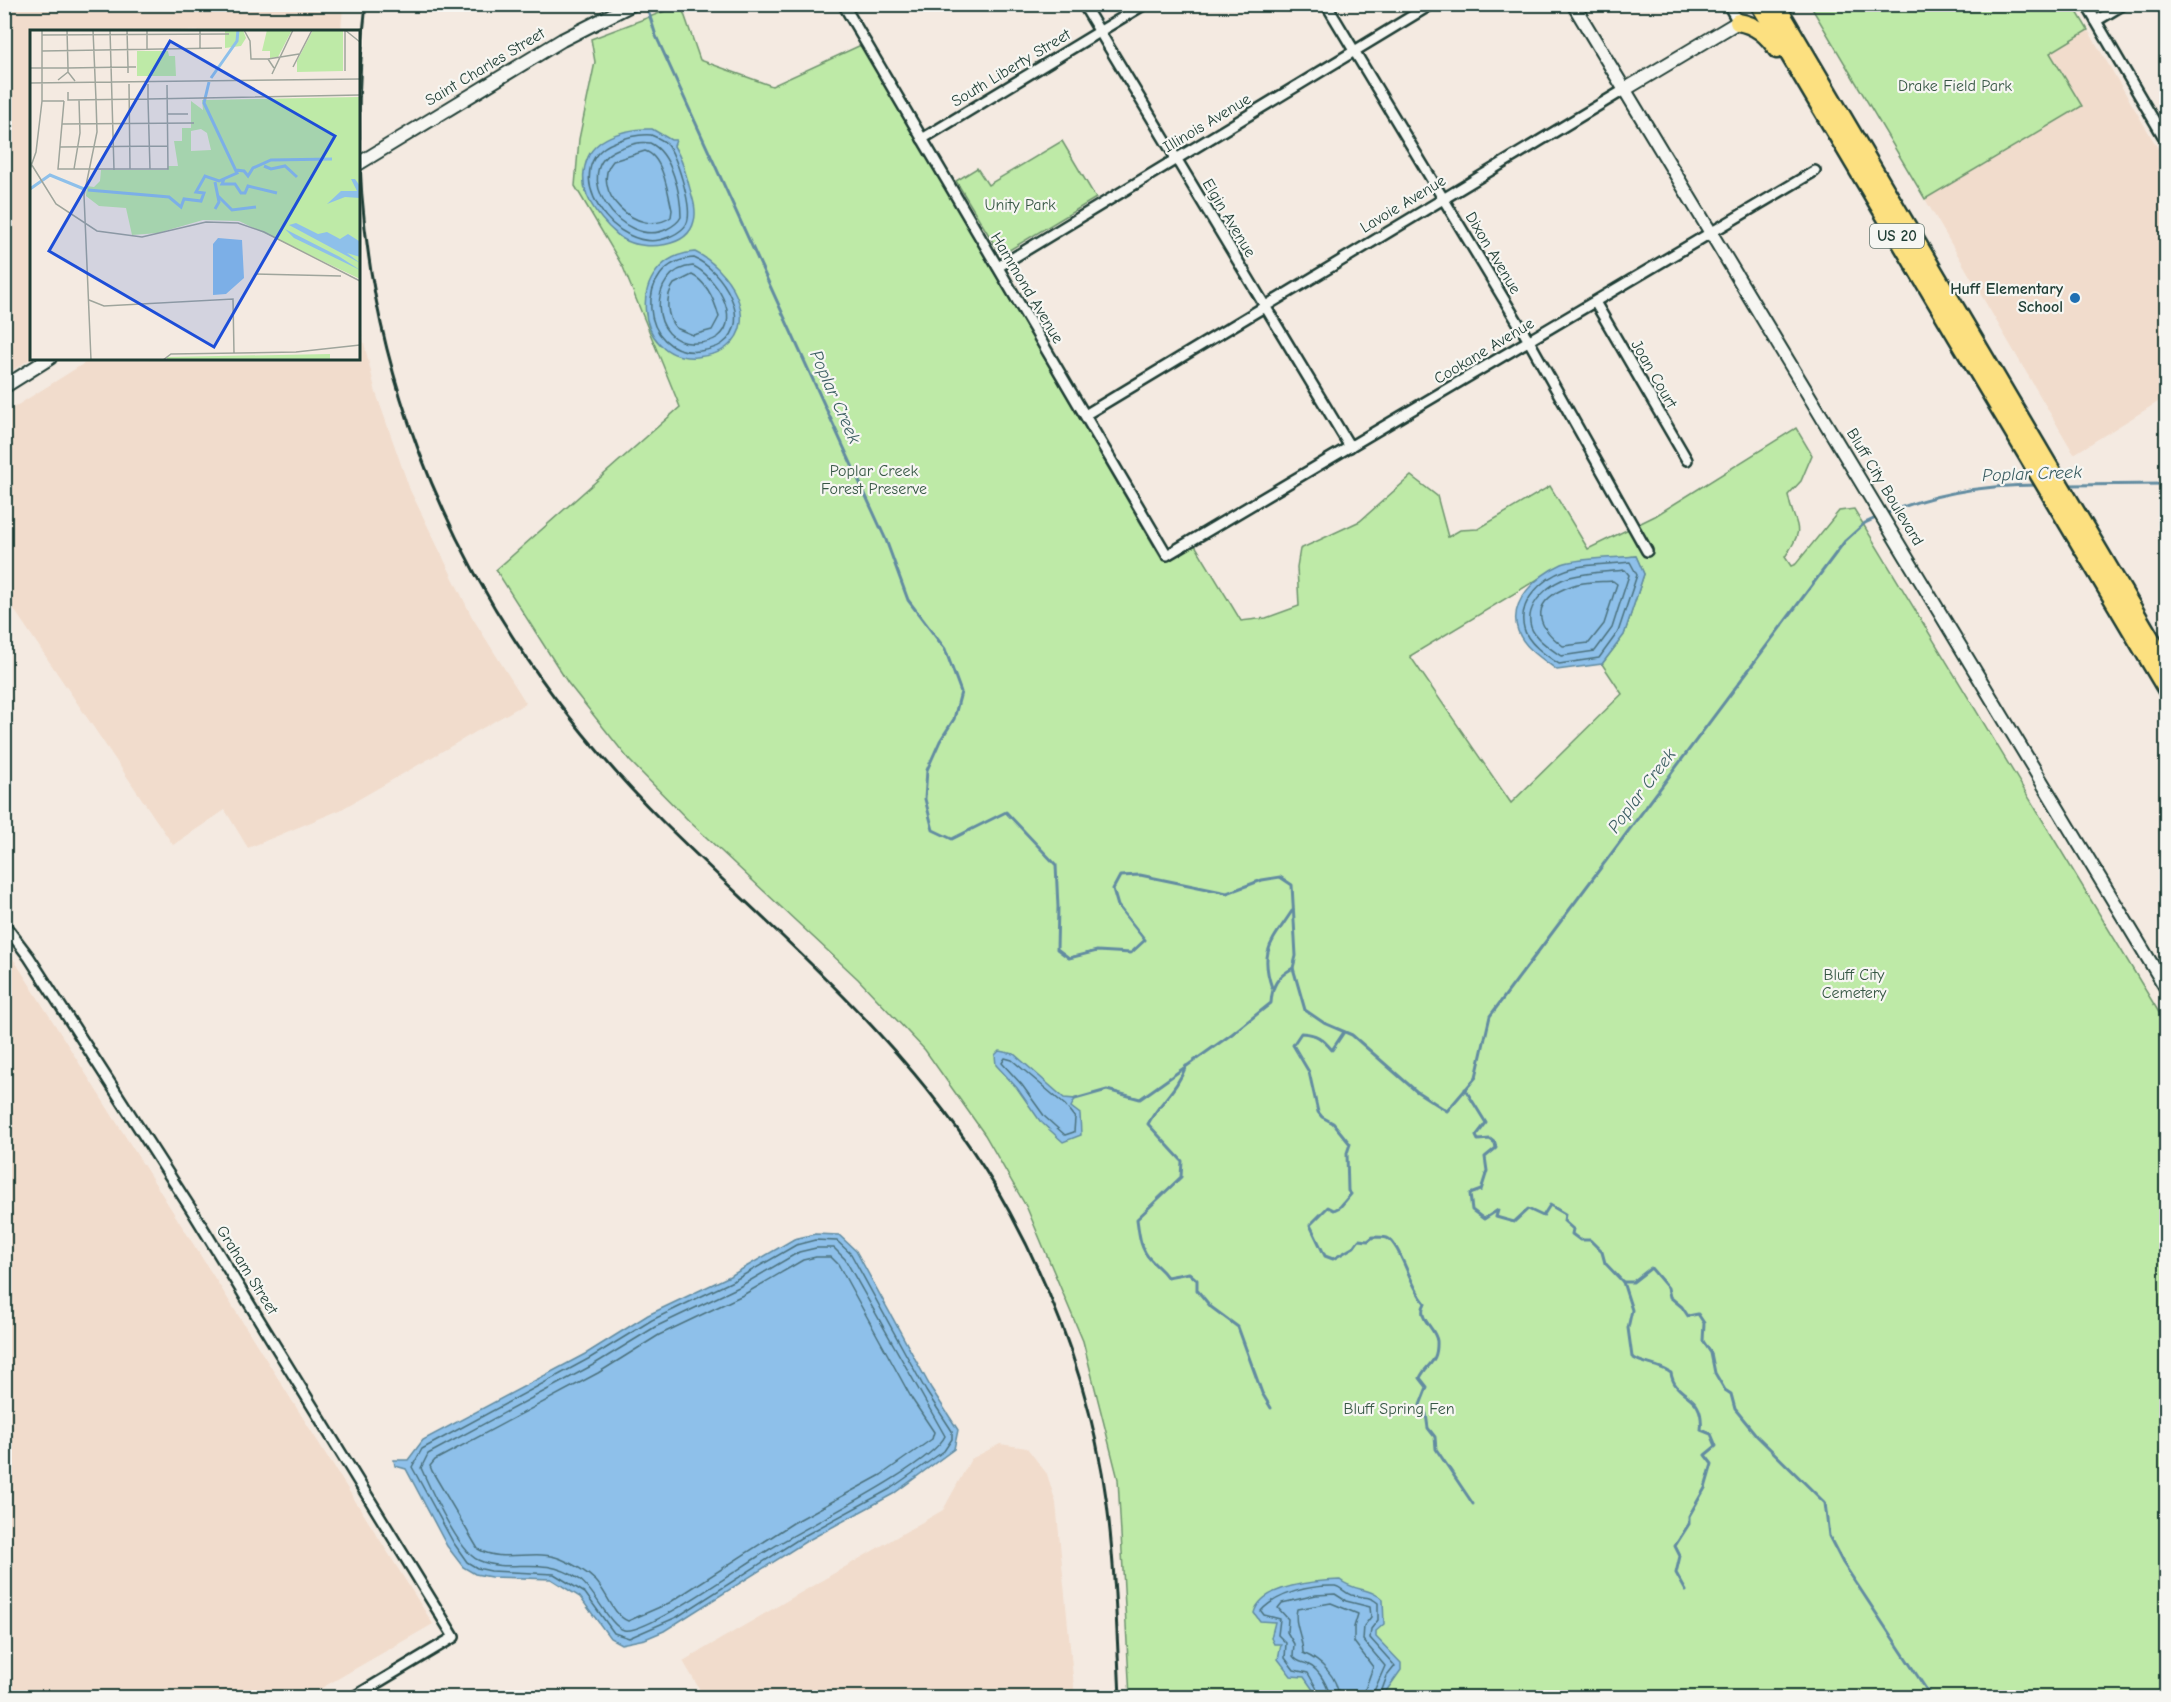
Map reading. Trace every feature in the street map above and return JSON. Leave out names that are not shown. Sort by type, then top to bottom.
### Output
[{"type":"highway","name":"US 20","points":[[1759,4],[2040,465],[2070,503],[2166,664]]},
{"type":"highway","name":"US 20","points":[[1776,4],[2040,465],[2052,498],[2166,690]]},
{"type":"highway","points":[[1738,22],[1753,26],[1769,38],[1810,104],[1834,129]]},
{"type":"street","name":"Hammond Avenue","points":[[843,4],[1167,555]]},
{"type":"street","name":"Elgin Avenue","points":[[1083,4],[1350,447]]},
{"type":"street","name":"South Liberty Street","points":[[922,140],[1145,4]]},
{"type":"street","name":"Dixon Avenue","points":[[1326,4],[1529,341],[1647,551]]},
{"type":"street","name":"Illinois Avenue","points":[[998,267],[1432,4]]},
{"type":"street","name":"Bluff City Boulevard","points":[[1573,4],[2166,988]]},
{"type":"street","points":[[1728,4],[1738,22]]},
{"type":"street","points":[[2086,4],[2166,141]]},
{"type":"street","points":[[2096,21],[2124,4]]},
{"type":"street","name":"Saint Charles Street","points":[[360,164],[554,44],[629,6]]},
{"type":"street","name":"Lavoie Avenue","points":[[1085,415],[1738,22]]},
{"type":"street","name":"Cookane Avenue","points":[[1167,555],[1713,234],[1815,171]]},
{"type":"street","name":"Joan Court","points":[[1595,302],[1687,460]]},
{"type":"street","points":[[4,387],[47,360]]},
{"type":"street","name":"Graham Street","points":[[4,924],[29,957],[193,1212],[454,1637],[352,1698]]},
{"type":"shaded area","points":[[5,4],[343,5],[341,30],[30,30],[30,359],[5,375]]},
{"type":"shaded area","name":"Huff Elementary School","points":[[2088,30],[2166,162],[2166,397],[2074,454],[1925,199],[2081,106],[2050,53]]},
{"type":"shaded area","points":[[360,326],[376,393],[410,490],[472,617],[526,703],[340,810],[248,848],[225,810],[173,845],[5,596],[5,413],[89,360],[360,360]]},
{"type":"shaded area","points":[[4,944],[433,1624],[306,1697],[5,1697]]},
{"type":"shaded area","points":[[1000,1444],[1027,1448],[1047,1474],[1056,1503],[1075,1697],[704,1697],[683,1661],[943,1510],[971,1459]]},
{"type":"green space","points":[[681,5],[700,60],[772,86],[861,45],[1161,558],[1192,540],[1241,621],[1266,618],[1299,606],[1297,567],[1300,549],[1360,521],[1411,476],[1437,496],[1448,537],[1460,530],[1478,529],[1550,486],[1588,549],[1655,516],[1796,428],[1812,455],[1801,481],[1788,495],[1798,531],[1785,557],[1791,566],[1796,564],[1839,511],[1854,509],[2166,1024],[2166,1697],[1130,1697],[1118,1479],[1083,1341],[1027,1208],[985,1135],[925,1050],[858,979],[690,822],[630,761],[568,683],[496,570],[680,407],[623,267],[575,186],[579,139],[595,62],[591,39]],"holes":[[[1636,556],[1644,574],[1624,635],[1602,664],[1622,694],[1511,803],[1410,656],[1563,564]]]},
{"type":"green space","name":"Drake Field Park","points":[[1810,5],[2073,5],[2088,30],[2050,53],[2082,106],[1925,199]]},
{"type":"green space","name":"Unity Park","points":[[1062,141],[1096,198],[1006,252],[999,252],[956,181],[977,168],[988,185]]},
{"type":"water","points":[[652,129],[671,140],[676,140],[674,146],[685,172],[695,213],[690,230],[684,237],[675,242],[655,246],[635,244],[619,237],[596,212],[584,186],[588,157],[599,143],[616,134]]},
{"type":"water","points":[[695,252],[707,259],[728,281],[736,294],[741,322],[737,335],[727,347],[717,353],[697,357],[676,354],[660,344],[650,328],[645,309],[648,289],[656,271],[672,258]]},
{"type":"water","points":[[1636,556],[1644,574],[1624,635],[1602,664],[1557,670],[1525,643],[1518,631],[1517,609],[1527,590],[1543,575],[1569,562]]},
{"type":"water","points":[[999,1051],[1014,1054],[1064,1098],[1075,1099],[1071,1107],[1080,1114],[1081,1135],[1063,1142],[1040,1121],[1017,1088],[996,1065],[995,1055]]},
{"type":"water","points":[[815,1234],[839,1235],[856,1251],[931,1388],[958,1430],[954,1449],[893,1494],[805,1542],[664,1631],[645,1639],[621,1644],[610,1638],[580,1597],[551,1579],[491,1577],[475,1574],[463,1567],[447,1546],[406,1469],[395,1466],[394,1460],[408,1460],[423,1440],[587,1353],[648,1315],[732,1275],[794,1239]]},
{"type":"water","points":[[1340,1580],[1345,1584],[1373,1593],[1383,1600],[1384,1624],[1376,1631],[1376,1637],[1401,1663],[1401,1670],[1382,1697],[1318,1697],[1304,1677],[1291,1676],[1278,1659],[1281,1644],[1274,1644],[1271,1638],[1275,1622],[1260,1621],[1254,1613],[1267,1596],[1291,1586]]},
{"type":"waterway","name":"Poplar Creek","points":[[646,4],[656,36],[886,540],[908,600],[945,649],[961,692],[954,719],[940,741],[927,770],[925,799],[933,830],[952,839],[1006,812],[1056,865],[1057,949],[1069,958],[1097,951],[1131,953],[1145,940],[1118,906],[1113,889],[1120,876],[1140,875],[1227,893],[1262,880],[1280,877],[1292,885],[1296,956],[1293,968],[1305,1010],[1324,1023],[1352,1035],[1416,1091],[1447,1111],[1476,1077],[1490,1016],[1845,541],[1865,523],[1878,517]]},
{"type":"waterway","name":"Poplar Creek","points":[[2066,485],[2166,484]]},
{"type":"waterway","name":"Poplar Creek","points":[[1885,514],[1922,501],[1960,492],[2039,485]]},
{"type":"waterway","name":"Poplar Creek","points":[[1272,988],[1268,975],[1267,955],[1273,939],[1292,911]]},
{"type":"waterway","points":[[1075,1099],[1107,1090],[1140,1099],[1232,1034],[1271,1003],[1276,982],[1293,968]]},
{"type":"waterway","points":[[1344,1032],[1332,1050],[1319,1037],[1311,1034],[1301,1033],[1293,1045],[1309,1072],[1318,1112],[1333,1123],[1350,1144],[1347,1153],[1348,1191],[1351,1194],[1340,1207],[1334,1210],[1328,1207],[1310,1225],[1325,1256],[1333,1259],[1354,1247],[1359,1240],[1368,1241],[1373,1237],[1387,1238],[1396,1248],[1415,1288],[1425,1303],[1424,1318],[1437,1341],[1434,1359],[1420,1378],[1427,1387],[1420,1405],[1426,1414],[1428,1428],[1435,1437],[1436,1449],[1473,1504]]},
{"type":"waterway","points":[[1186,1066],[1178,1082],[1148,1124],[1182,1161],[1181,1177],[1137,1219],[1141,1241],[1147,1256],[1167,1277],[1189,1273],[1197,1280],[1197,1290],[1211,1307],[1238,1327],[1262,1393],[1271,1408]]},
{"type":"waterway","points":[[1465,1089],[1486,1123],[1476,1136],[1478,1140],[1490,1139],[1495,1143],[1496,1148],[1485,1157],[1487,1171],[1481,1190],[1470,1194],[1472,1210],[1484,1219],[1498,1210],[1496,1217],[1514,1222],[1528,1209],[1543,1216],[1550,1205],[1565,1214],[1564,1221],[1573,1229],[1572,1234],[1580,1240],[1590,1240],[1602,1252],[1605,1263],[1623,1282],[1633,1282],[1651,1268],[1668,1288],[1670,1297],[1682,1307],[1688,1316],[1698,1314],[1704,1323],[1703,1341],[1711,1353],[1715,1373],[1725,1390],[1731,1394],[1735,1409],[1757,1436],[1825,1503],[1829,1536],[1843,1563],[1932,1698]]},
{"type":"waterway","points":[[1623,1282],[1632,1310],[1628,1328],[1632,1357],[1671,1373],[1678,1388],[1699,1408],[1701,1430],[1711,1434],[1716,1446],[1705,1455],[1712,1464],[1705,1488],[1689,1516],[1689,1524],[1675,1546],[1680,1556],[1676,1573],[1686,1591]]},
{"type":"railway","points":[[360,103],[366,4]]},
{"type":"railway","points":[[360,136],[366,233],[385,343],[418,448],[462,549],[518,645],[585,736],[663,822],[841,994],[924,1085],[961,1134],[1016,1223],[1052,1300],[1067,1340],[1080,1380],[1100,1462],[1110,1528],[1120,1698]]},
{"type":"place","name":"Huff Elementary School","points":[[2075,298]]},
{"type":"park label","name":"Poplar Creek Forest Preserve","points":[[874,480]]},
{"type":"park label","name":"Bluff City Cemetery","points":[[1854,984]]},
{"type":"park label","name":"Bluff Spring Fen","points":[[1399,1409]]}]
